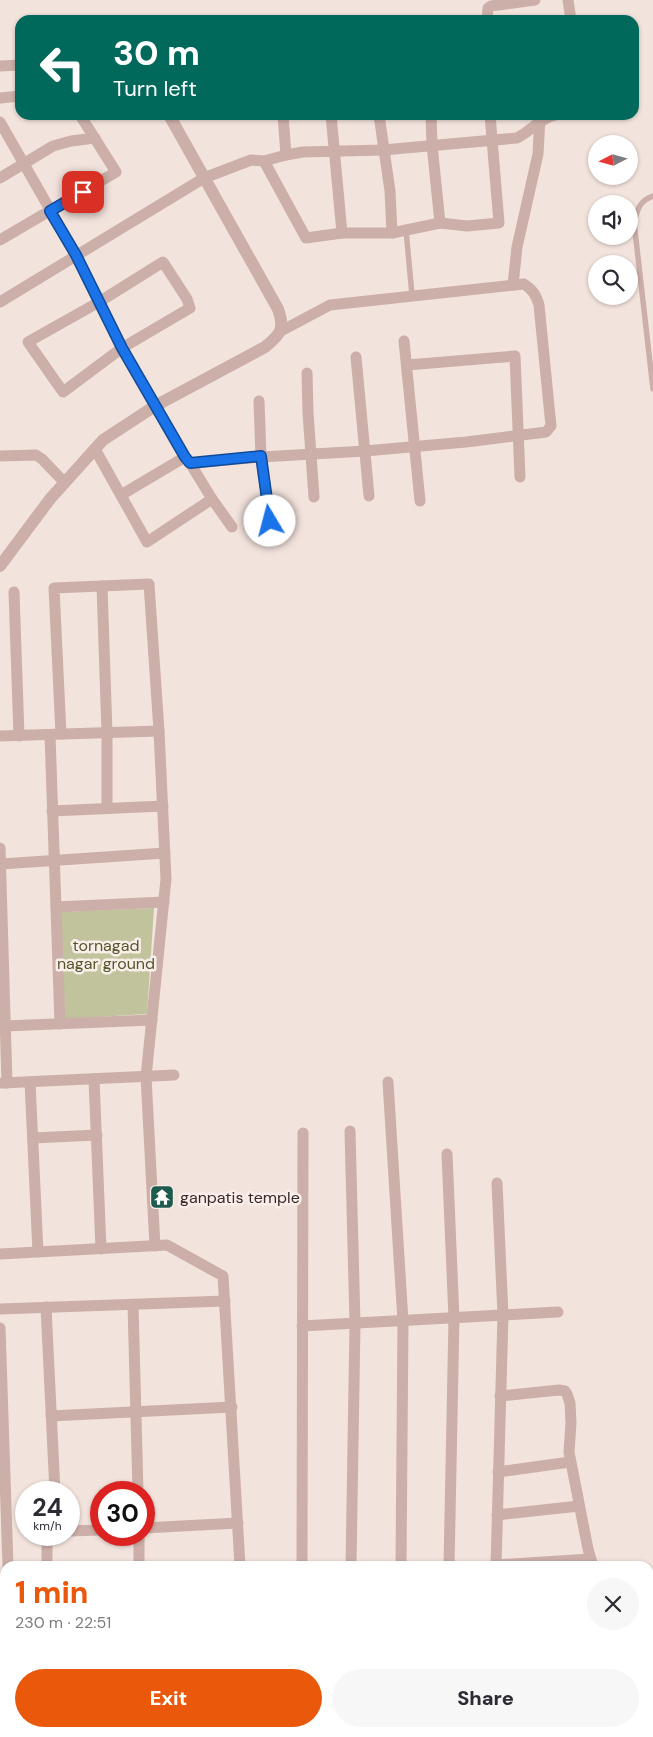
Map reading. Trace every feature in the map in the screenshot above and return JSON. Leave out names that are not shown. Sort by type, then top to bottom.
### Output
[{"type":"street","points":[[487,15],[488,8],[491,6],[535,0]]},
{"type":"street","points":[[568,0],[570,15]]},
{"type":"street","points":[[0,66],[15,65]]},
{"type":"street","points":[[0,98],[15,96]]},
{"type":"street","points":[[0,240],[116,172],[83,120]]},
{"type":"street","points":[[171,120],[278,309],[282,321],[281,331]]},
{"type":"street","points":[[282,120],[286,155]]},
{"type":"street","points":[[332,120],[342,233]]},
{"type":"street","points":[[380,120],[390,191],[392,233]]},
{"type":"street","points":[[431,120],[440,223]]},
{"type":"street","points":[[264,161],[306,238],[342,233],[392,233],[440,223],[467,226],[499,223],[491,120]]},
{"type":"street","points":[[0,302],[204,178],[251,160],[264,161],[286,155],[383,150],[517,138],[530,130],[538,120]]},
{"type":"street","points":[[513,285],[517,247],[538,154],[540,120]]},
{"type":"street","points":[[0,122],[76,255],[122,348],[188,460],[232,527]]},
{"type":"street","points":[[0,178],[53,146],[71,141],[95,138]]},
{"type":"street","points":[[163,262],[187,299],[190,308],[122,348],[62,392],[28,342],[99,302],[163,262]]},
{"type":"street","points":[[0,566],[50,499],[102,440],[156,406],[265,347],[281,331],[330,304],[524,284],[535,294],[539,305],[551,426],[546,432],[365,451],[188,460],[121,495]]},
{"type":"street","points":[[404,342],[420,501]]},
{"type":"street","points":[[407,364],[515,356],[520,478]]},
{"type":"street","points":[[356,357],[369,496]]},
{"type":"street","points":[[307,373],[314,496]]},
{"type":"street","points":[[259,401],[261,456],[270,521]]},
{"type":"street","points":[[95,449],[147,542],[212,499]]},
{"type":"street","points":[[0,456],[36,456],[42,459],[65,483]]},
{"type":"street","points":[[60,1024],[52,811],[55,735],[54,588],[149,584],[159,731],[166,879],[146,1077],[155,1246]]},
{"type":"street","points":[[102,586],[107,733],[107,808]]},
{"type":"street","points":[[14,592],[20,736]]},
{"type":"street","points":[[0,736],[159,731]]},
{"type":"street","points":[[52,811],[163,806]]},
{"type":"street","points":[[0,848],[2,988],[6,1026],[4,1083],[174,1075]]},
{"type":"street","points":[[0,864],[165,852]]},
{"type":"street","points":[[56,907],[164,902]]},
{"type":"street","points":[[6,1026],[152,1020]]},
{"type":"street","points":[[94,1079],[101,1249]]},
{"type":"street","points":[[30,1082],[38,1252]]},
{"type":"street","points":[[388,1082],[403,1321],[401,1561]]},
{"type":"street","points":[[350,1131],[355,1323],[351,1561]]},
{"type":"street","points":[[302,1561],[303,1133]]},
{"type":"street","points":[[33,1138],[97,1135]]},
{"type":"street","points":[[447,1154],[454,1318],[449,1561]]},
{"type":"street","points":[[496,1561],[503,1315],[497,1184]]},
{"type":"street","points":[[0,1254],[167,1245],[223,1276],[240,1561]]},
{"type":"street","points":[[0,1309],[224,1301]]},
{"type":"street","points":[[133,1305],[138,1481]]},
{"type":"street","points":[[46,1308],[54,1481]]},
{"type":"street","points":[[302,1326],[558,1312]]},
{"type":"street","points":[[0,1328],[3,1526],[7,1561]]},
{"type":"street","points":[[500,1396],[559,1390],[565,1391],[568,1394],[571,1423],[568,1444],[570,1462],[592,1561]]},
{"type":"street","points":[[51,1416],[232,1407]]},
{"type":"street","points":[[498,1472],[570,1462]]},
{"type":"street","points":[[497,1515],[579,1506]]},
{"type":"street","points":[[155,1527],[238,1523]]},
{"type":"street","points":[[47,1546],[47,1561]]},
{"type":"street","points":[[139,1546],[139,1561]]},
{"type":"lane","points":[[653,196],[645,199],[638,206],[634,222],[653,389]]},
{"type":"lane","points":[[406,230],[412,296]]},
{"type":"green space","name":"tornagad nagar ground","points":[[154,908],[147,1014],[65,1019],[60,912]]},
{"type":"place","name":"ganpatis temple","points":[[162,1197]]},
{"type":"route","points":[[83,192],[50,211],[76,255],[122,348],[190,463],[261,456],[270,521]]}]
